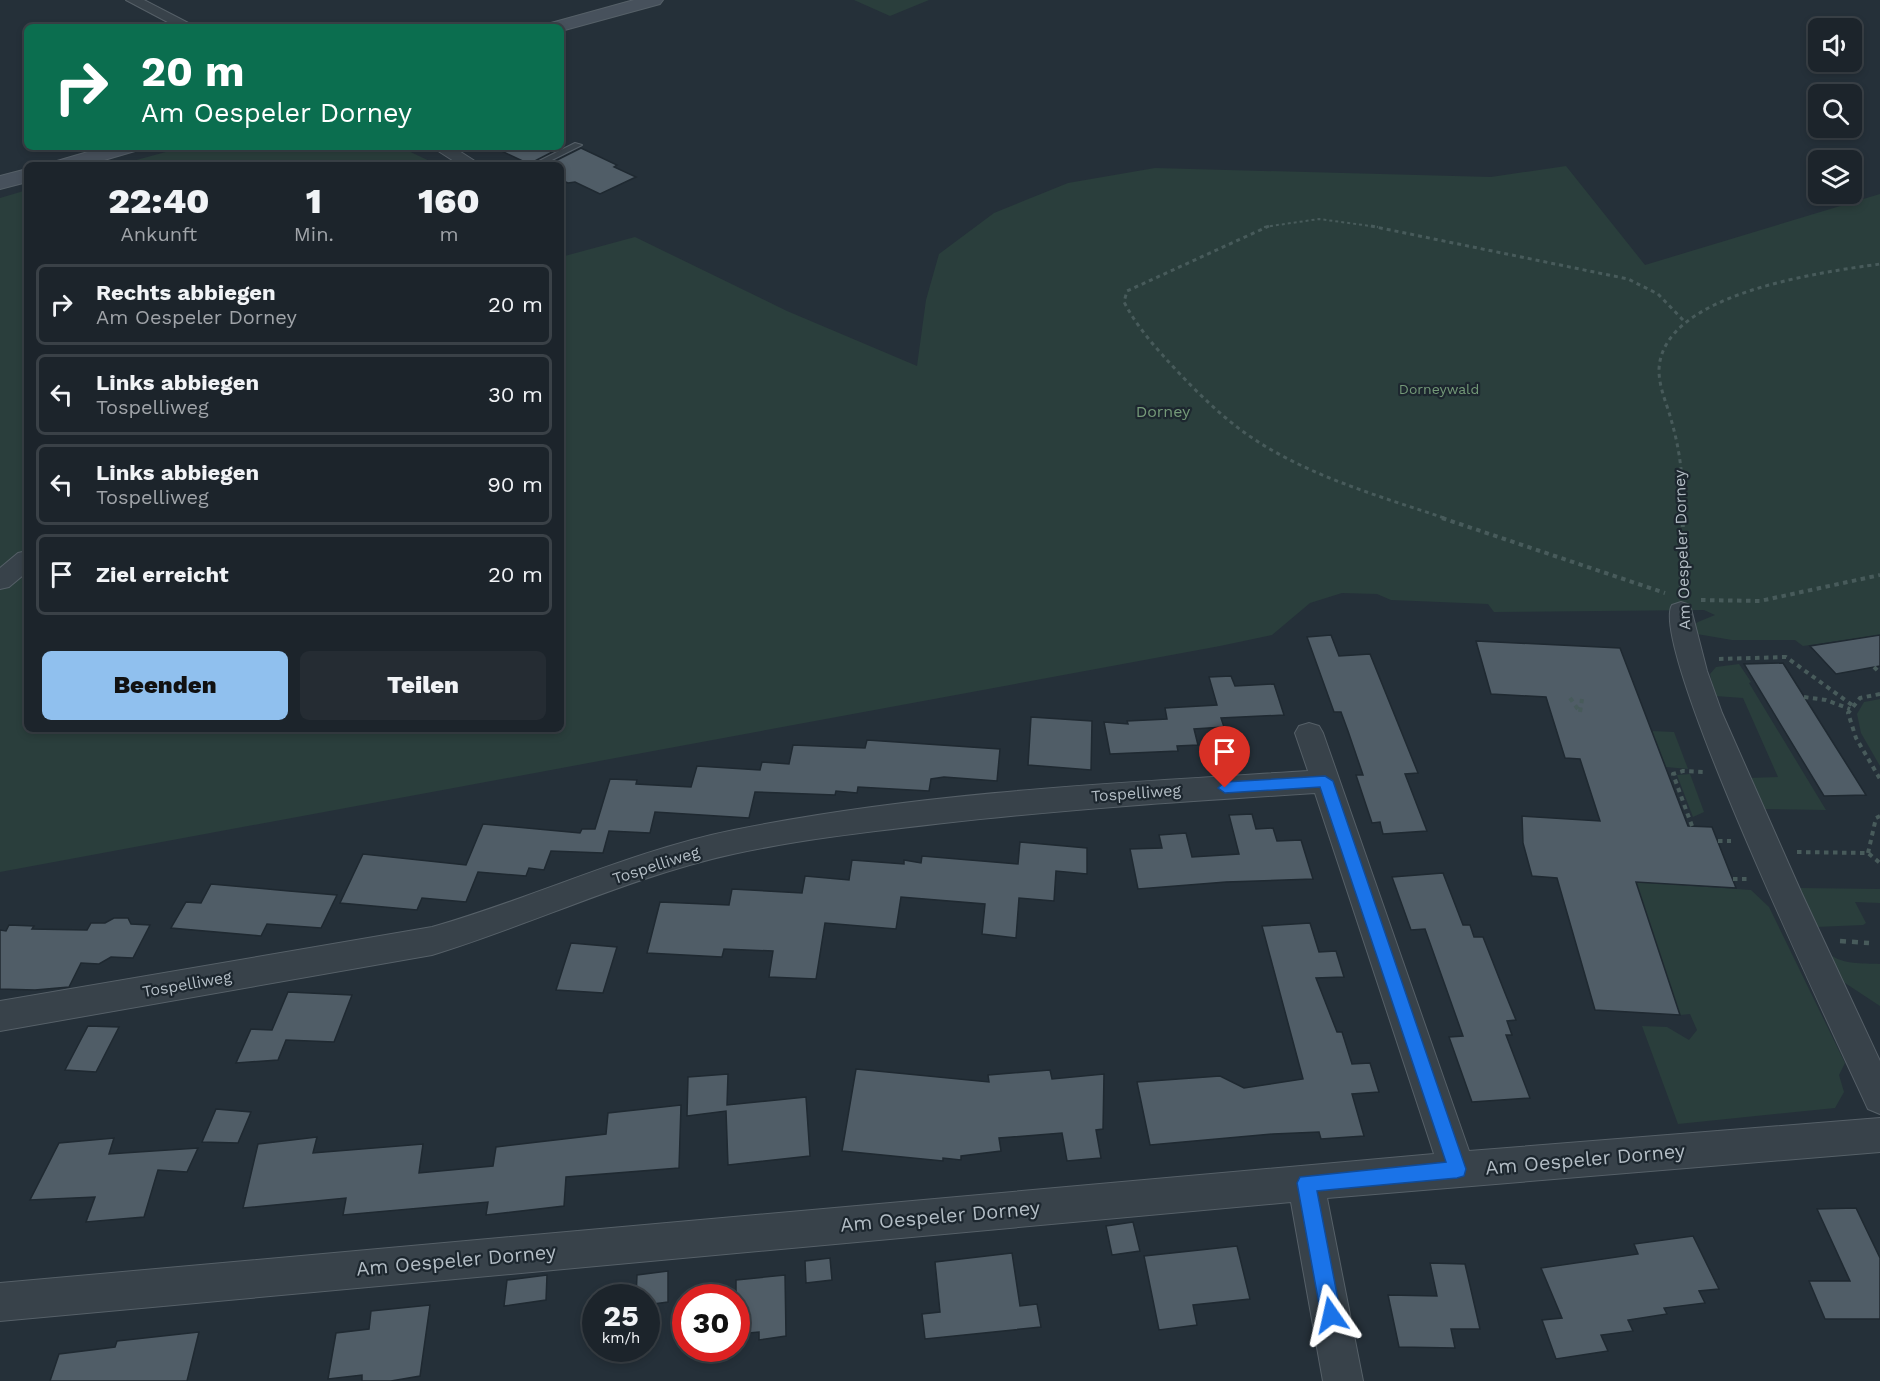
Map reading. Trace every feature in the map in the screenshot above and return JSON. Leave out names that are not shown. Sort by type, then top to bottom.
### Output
[{"type":"main road","points":[[564,25],[654,0]]},
{"type":"main road","points":[[75,162],[117,150]]},
{"type":"main road","points":[[0,183],[24,176]]},
{"type":"street","points":[[133,0],[183,24]]},
{"type":"street","points":[[446,150],[467,162]]},
{"type":"street","points":[[0,581],[24,561]]},
{"type":"street","name":"Am Oespeler Dorney","points":[[1681,605],[1682,631],[1712,720],[1765,849],[1880,1098]]},
{"type":"street","points":[[1309,733],[1457,1169]]},
{"type":"street","name":"Tospelliweg","points":[[0,1016],[432,941],[537,907],[653,862],[734,842],[868,820],[1008,804],[1100,795],[1325,781]]},
{"type":"street","name":"Am Oespeler Dorney","points":[[0,1302],[1457,1169],[1880,1135]]},
{"type":"street","points":[[1306,1183],[1343,1381]]},
{"type":"lane","points":[[541,162],[578,144]]},
{"type":"path","points":[[1684,321],[1658,294],[1628,279],[1348,221],[1319,219],[1266,226],[1142,282],[1127,291],[1124,302],[1140,331],[1199,394],[1245,433],[1295,462],[1358,489],[1681,605],[1760,601],[1880,575]]},
{"type":"path","name":"Am Oespeler Dorney","points":[[1681,605],[1683,509],[1681,470],[1659,369],[1665,348],[1684,321],[1734,296],[1777,282],[1880,264]]},
{"type":"path","points":[[1692,660],[1786,657],[1851,707]]},
{"type":"path","points":[[1874,667],[1880,673]]},
{"type":"path","points":[[1880,694],[1860,698],[1848,713],[1856,738],[1880,779]]},
{"type":"path","points":[[1804,697],[1851,707]]},
{"type":"path","points":[[1570,698],[1580,712],[1582,699]]},
{"type":"path","points":[[1683,771],[1673,774],[1692,826]]},
{"type":"path","points":[[1868,853],[1876,818],[1880,816]]},
{"type":"path","points":[[1718,841],[1733,842]]},
{"type":"path","points":[[1765,849],[1868,853],[1880,863]]},
{"type":"path","points":[[1733,879],[1750,879]]},
{"type":"green space","points":[[854,0],[929,0],[890,16]]},
{"type":"green space","points":[[173,150],[406,150],[432,162],[129,162]]},
{"type":"green space","name":"Dorney","points":[[1566,166],[1645,265],[1847,204],[1862,204],[1862,199],[1880,194],[1880,635],[1803,646],[1795,640],[1732,640],[1685,632],[1698,622],[1715,615],[1704,610],[1494,612],[1488,604],[1391,600],[1377,594],[1342,593],[1310,603],[1272,635],[1220,646],[0,872],[0,198],[24,191],[24,732],[564,732],[564,256],[635,237],[787,311],[917,366],[926,300],[939,254],[994,213],[1068,183],[1155,168],[1491,177]]},
{"type":"green space","points":[[1739,664],[1826,810],[1762,809],[1749,778],[1778,777],[1743,698],[1715,696],[1710,674],[1716,667]]},
{"type":"green space","points":[[1880,699],[1880,766],[1861,733],[1857,714],[1864,702]]},
{"type":"green space","points":[[1652,731],[1674,732],[1688,769],[1666,767]]},
{"type":"green space","points":[[1690,774],[1704,812],[1693,817],[1677,775]]},
{"type":"green space","points":[[1636,882],[1751,890],[1769,907],[1845,1063],[1839,1075],[1844,1092],[1835,1108],[1678,1124],[1642,1026],[1667,1027],[1689,1040],[1697,1030],[1690,1014],[1680,1015]]},
{"type":"green space","points":[[1800,888],[1880,889],[1880,903],[1855,902],[1866,923],[1863,925],[1815,927]]},
{"type":"green space","points":[[1829,954],[1847,962],[1880,964],[1880,1006],[1842,981]]},
{"type":"building","points":[[581,148],[636,177],[600,194],[575,182],[564,181],[564,162],[553,162]]},
{"type":"building","points":[[499,150],[556,150],[533,162],[525,162]]},
{"type":"building","points":[[1331,635],[1339,656],[1370,654],[1418,773],[1405,774],[1427,831],[1383,834],[1380,822],[1372,823],[1356,775],[1363,775],[1348,731],[1341,712],[1334,712],[1307,637]]},
{"type":"building","points":[[1880,635],[1880,666],[1836,674],[1810,646]]},
{"type":"building","points":[[1476,641],[1620,648],[1688,826],[1712,827],[1736,888],[1636,882],[1680,1015],[1595,1010],[1557,878],[1532,876],[1523,843],[1522,816],[1600,821],[1580,759],[1565,758],[1546,697],[1491,694]]},
{"type":"building","points":[[1783,663],[1866,795],[1824,796],[1744,664]]},
{"type":"building","points":[[1231,676],[1235,686],[1274,684],[1284,715],[1221,718],[1224,727],[1194,729],[1198,745],[1177,746],[1178,751],[1110,754],[1104,722],[1128,724],[1127,721],[1167,719],[1165,708],[1217,705],[1209,677]]},
{"type":"building","points":[[1031,717],[1092,721],[1091,770],[1028,765]]},
{"type":"building","points":[[867,740],[1000,749],[997,781],[944,777],[931,779],[929,791],[858,787],[857,793],[836,791],[835,795],[755,792],[749,818],[655,812],[650,833],[609,831],[603,853],[551,851],[544,870],[529,868],[526,876],[478,872],[466,902],[422,898],[417,910],[340,903],[363,854],[466,865],[483,824],[580,833],[582,829],[595,829],[610,779],[637,780],[636,784],[691,787],[697,766],[760,770],[762,762],[789,764],[793,745],[865,748]]},
{"type":"building","points":[[1252,814],[1256,829],[1273,828],[1277,841],[1301,840],[1313,879],[1226,882],[1138,889],[1130,849],[1162,848],[1159,835],[1186,833],[1192,857],[1239,854],[1229,815]]},
{"type":"building","points":[[1020,842],[1087,848],[1087,874],[1056,871],[1054,901],[1019,898],[1016,938],[982,934],[985,904],[901,897],[896,929],[825,923],[816,979],[769,977],[773,951],[724,949],[722,957],[647,953],[660,902],[729,905],[732,889],[802,893],[805,876],[849,880],[852,860],[904,864],[904,860],[921,863],[922,856],[1018,864]]},
{"type":"building","points":[[1443,873],[1463,925],[1470,925],[1474,937],[1483,937],[1516,1020],[1507,1021],[1512,1035],[1506,1035],[1530,1098],[1472,1102],[1449,1037],[1463,1036],[1425,929],[1411,930],[1392,877]]},
{"type":"building","points":[[211,884],[337,895],[321,928],[267,924],[261,936],[171,928],[186,902],[201,903]]},
{"type":"building","points":[[114,918],[128,918],[131,924],[150,925],[133,958],[111,957],[99,964],[81,963],[69,987],[35,990],[0,989],[0,930],[6,931],[9,925],[34,926],[32,929],[87,930],[91,923],[105,923]]},
{"type":"building","points":[[1310,923],[1319,952],[1336,951],[1344,977],[1316,978],[1337,1032],[1342,1032],[1352,1064],[1370,1063],[1379,1092],[1352,1094],[1364,1136],[1321,1139],[1319,1132],[1150,1145],[1137,1082],[1220,1076],[1244,1088],[1303,1079],[1262,926]]},
{"type":"building","points":[[571,943],[617,947],[603,993],[556,990]]},
{"type":"building","points":[[288,992],[352,995],[334,1042],[286,1040],[278,1060],[236,1063],[251,1029],[272,1030]]},
{"type":"building","points":[[88,1026],[119,1027],[96,1072],[65,1070]]},
{"type":"building","points":[[856,1069],[989,1082],[988,1075],[1050,1070],[1052,1079],[1104,1074],[1103,1129],[1096,1130],[1101,1158],[1067,1161],[1062,1133],[999,1138],[1001,1151],[961,1156],[961,1160],[943,1158],[943,1161],[842,1151]]},
{"type":"building","points":[[728,1074],[727,1105],[806,1097],[810,1156],[728,1165],[726,1111],[687,1116],[688,1077]]},
{"type":"building","points":[[681,1105],[679,1168],[566,1177],[564,1206],[486,1215],[488,1202],[343,1215],[346,1198],[243,1208],[258,1144],[317,1137],[313,1153],[423,1144],[419,1173],[493,1166],[496,1147],[606,1134],[608,1113]]},
{"type":"building","points":[[216,1109],[251,1112],[238,1143],[202,1142]]},
{"type":"building","points":[[114,1138],[109,1154],[198,1148],[187,1172],[158,1170],[144,1217],[86,1222],[95,1197],[30,1200],[59,1143]]},
{"type":"building","points":[[1856,1208],[1880,1258],[1880,1319],[1825,1319],[1809,1281],[1850,1281],[1817,1209]]},
{"type":"building","points":[[1133,1222],[1140,1251],[1112,1255],[1106,1226]]},
{"type":"building","points":[[1693,1236],[1719,1289],[1699,1291],[1705,1303],[1664,1308],[1667,1314],[1628,1320],[1633,1331],[1601,1335],[1608,1351],[1556,1359],[1542,1320],[1562,1318],[1541,1268],[1638,1254],[1634,1244]]},
{"type":"building","points":[[1237,1246],[1250,1299],[1193,1305],[1197,1325],[1159,1330],[1144,1256]]},
{"type":"building","points":[[1012,1253],[1020,1306],[1037,1304],[1041,1327],[925,1339],[922,1314],[940,1312],[935,1262]]},
{"type":"building","points":[[830,1258],[832,1280],[806,1283],[805,1261]]},
{"type":"building","points":[[1430,1263],[1465,1264],[1480,1329],[1451,1329],[1455,1348],[1399,1347],[1388,1295],[1437,1296]]},
{"type":"building","points":[[668,1271],[668,1302],[660,1303],[660,1284],[637,1284],[637,1275]]},
{"type":"building","points":[[547,1275],[546,1300],[504,1306],[507,1280]]},
{"type":"building","points":[[785,1275],[786,1336],[759,1340],[759,1332],[750,1333],[750,1284],[736,1284],[736,1280]]},
{"type":"building","points":[[430,1305],[420,1376],[391,1381],[362,1381],[362,1375],[328,1379],[336,1333],[369,1329],[371,1311]]},
{"type":"building","points":[[199,1332],[187,1381],[50,1381],[59,1354],[115,1347],[117,1341]]},
{"type":"route","points":[[1225,788],[1325,781],[1457,1169],[1306,1183],[1331,1315]]},
{"type":"park label","name":"Dorneywald","points":[[1439,389]]}]
